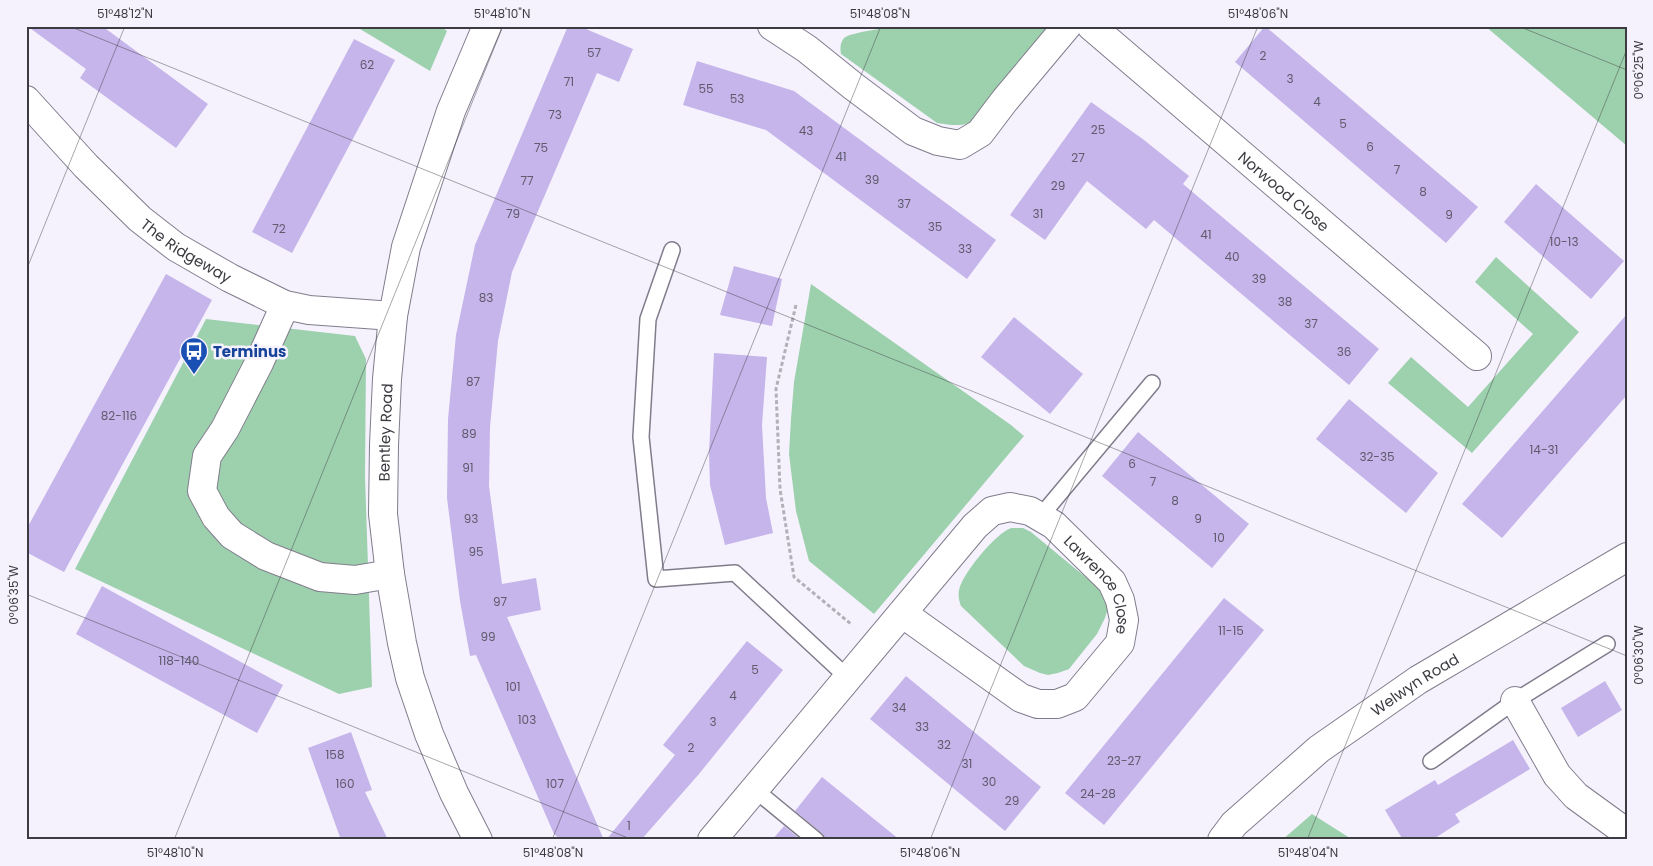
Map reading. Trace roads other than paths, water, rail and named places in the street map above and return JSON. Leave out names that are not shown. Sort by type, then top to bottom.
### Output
[{"type":"street","name":"Bentley Road","points":[[478,840],[454,793],[432,743],[410,678],[390,574],[383,514],[387,380],[393,316],[406,247],[451,111],[487,26]]},
{"type":"street","points":[[772,26],[807,49],[913,131],[938,141],[960,145],[980,133],[1067,26]]},
{"type":"street","name":"Norwood Close","points":[[1091,26],[1477,356]]},
{"type":"street","name":"The Ridgeway","points":[[26,100],[86,166],[140,219],[176,247],[230,278],[285,305],[309,310],[393,316]]},
{"type":"street","points":[[285,305],[259,363],[225,429],[207,456],[202,491],[216,517],[232,535],[266,556],[320,577],[355,580],[390,574]]},
{"type":"street","name":"Lawrence Close","points":[[712,840],[875,644],[975,526],[992,511],[1010,507],[1030,511],[1054,525],[1112,582],[1120,600],[1124,620],[1120,643],[1075,696],[1057,704],[1038,704],[1021,698],[902,613]]},
{"type":"street","name":"Welwyn Road","points":[[1222,840],[1234,824],[1326,744],[1418,680],[1627,557]]},
{"type":"street","points":[[1515,701],[1557,775],[1576,796],[1627,833]]},
{"type":"lane","points":[[672,250],[648,319],[641,437],[656,579],[735,573],[848,678]]},
{"type":"lane","points":[[1040,517],[1152,382]]},
{"type":"lane","points":[[1431,760],[1515,701],[1607,644]]},
{"type":"lane","points":[[754,789],[816,840]]},
{"type":"place","name":"Terminus","points":[[194,375]]}]
